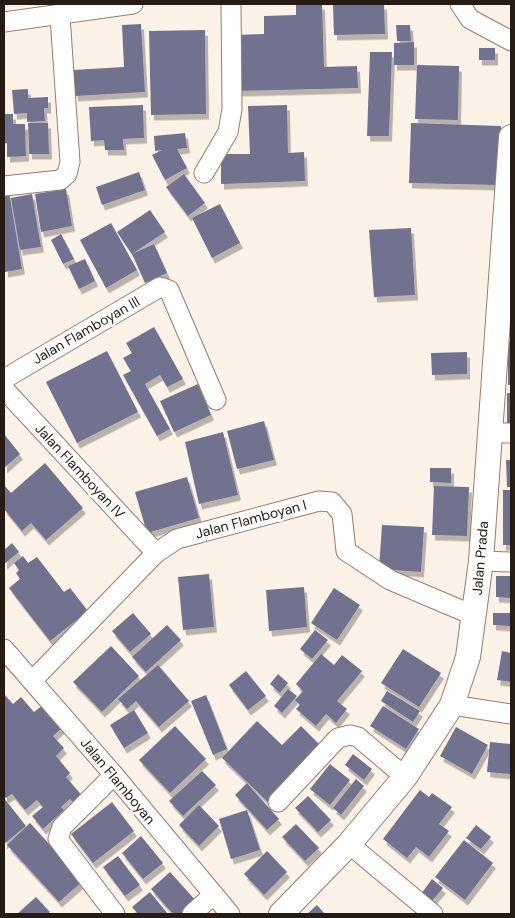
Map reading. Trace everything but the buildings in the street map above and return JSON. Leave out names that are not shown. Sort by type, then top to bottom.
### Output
[{"type":"street","points":[[4,22],[60,16],[132,4]]},
{"type":"street","points":[[204,174],[228,132],[232,109],[231,4]]},
{"type":"street","points":[[460,4],[470,20],[511,41]]},
{"type":"street","points":[[4,186],[60,180],[67,174],[70,162],[60,16]]},
{"type":"street","name":"Jalan Prada","points":[[281,914],[349,844],[405,777],[452,705],[468,657],[500,433],[511,137]]},
{"type":"street","name":"Jalan Flamboyan III","points":[[4,379],[160,287],[169,290],[216,400]]},
{"type":"street","name":"Jalan Flamboyan IV","points":[[4,390],[156,553]]},
{"type":"street","name":"Jalan Flamboyan I","points":[[32,681],[156,553],[177,539],[318,501],[332,502],[342,514],[346,550],[390,580],[475,616]]},
{"type":"street","points":[[481,562],[511,562]]},
{"type":"street","name":"Jalan Flamboyan","points":[[4,649],[114,775],[230,914]]},
{"type":"street","points":[[452,705],[511,714]]},
{"type":"street","points":[[278,802],[338,738],[350,735],[358,737],[405,777]]},
{"type":"street","points":[[114,775],[62,827],[58,839],[115,914]]},
{"type":"street","points":[[349,844],[433,914]]},
{"type":"street","points":[[192,914],[214,895]]}]
